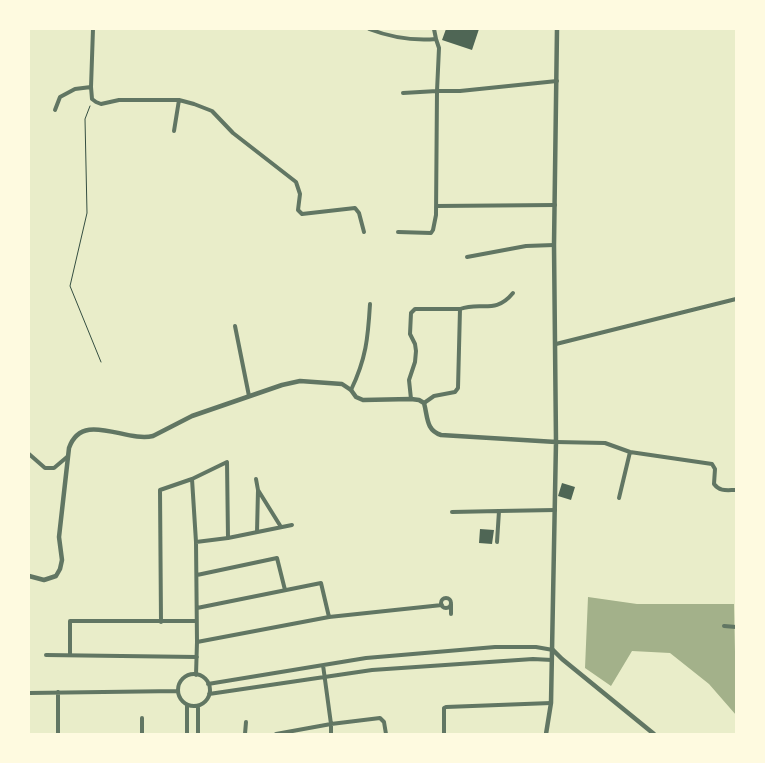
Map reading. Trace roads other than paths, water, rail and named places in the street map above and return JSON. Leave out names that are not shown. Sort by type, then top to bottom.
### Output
[{"type":"street","points":[[93,29],[91,87],[92,99],[96,102],[101,104],[119,100],[179,100],[212,111],[233,133],[296,182],[300,194],[298,210],[302,214],[355,208],[359,213],[364,232]]},
{"type":"street","points":[[368,29],[389,36],[412,39],[436,39]]},
{"type":"street","points":[[398,232],[431,233],[435,223],[439,48],[434,29]]},
{"type":"street","points":[[546,734],[551,703],[553,650],[556,442],[554,245],[557,29]]},
{"type":"street","points":[[403,93],[460,91],[557,82]]},
{"type":"street","points":[[56,110],[60,97],[75,89],[91,87]]},
{"type":"street","points":[[174,132],[179,100]]},
{"type":"street","points":[[436,206],[555,205]]},
{"type":"street","points":[[467,257],[526,246],[554,245]]},
{"type":"street","points":[[411,399],[409,380],[415,362],[416,351],[410,334],[411,313],[415,309],[460,309],[499,305],[506,302],[514,293]]},
{"type":"street","points":[[556,344],[736,299]]},
{"type":"street","points":[[351,390],[363,363],[370,304]]},
{"type":"street","points":[[424,403],[434,396],[455,392],[458,388],[460,309]]},
{"type":"street","points":[[235,326],[249,396]]},
{"type":"street","points":[[29,576],[44,580],[56,576],[60,569],[62,560],[59,537],[67,457],[70,443],[74,438],[85,431],[106,430],[145,438],[192,416],[282,385],[300,381],[342,384],[351,390],[356,397],[363,400],[419,400],[424,403],[430,428],[442,435],[605,443],[630,452],[712,464],[716,469],[714,484],[717,488],[736,490]]},
{"type":"street","points":[[619,498],[630,452]]},
{"type":"street","points":[[29,454],[45,468],[54,468],[67,457]]},
{"type":"street","points":[[161,622],[160,490],[192,479],[226,462],[228,538]]},
{"type":"street","points":[[192,479],[197,575],[196,675]]},
{"type":"street","points":[[256,479],[258,490],[257,532]]},
{"type":"street","points":[[258,490],[281,527]]},
{"type":"street","points":[[452,512],[555,510]]},
{"type":"street","points":[[497,542],[499,511]]},
{"type":"street","points":[[196,542],[228,538],[292,525]]},
{"type":"street","points":[[197,575],[277,558],[285,590]]},
{"type":"street","points":[[197,608],[321,583],[330,617]]},
{"type":"street","points":[[442,605],[442,601],[449,598],[451,614]]},
{"type":"street","points":[[197,642],[330,617],[442,605],[448,607],[451,604]]},
{"type":"street","points":[[70,655],[70,620],[196,621]]},
{"type":"street","points":[[724,626],[736,627]]},
{"type":"street","points":[[208,684],[366,658],[495,647],[536,647],[553,650],[654,734]]},
{"type":"street","points":[[46,655],[197,657]]},
{"type":"street","points":[[209,694],[381,669],[533,659],[562,659]]},
{"type":"street","points":[[324,666],[331,734]]},
{"type":"street","points":[[196,675],[203,677],[208,684],[209,694],[205,702],[198,706],[187,705],[180,699],[178,690],[180,682],[187,676],[196,675]]},
{"type":"street","points":[[29,693],[178,690]]},
{"type":"street","points":[[58,692],[58,734]]},
{"type":"street","points":[[444,734],[443,712],[446,707],[551,703]]},
{"type":"street","points":[[187,705],[187,734]]},
{"type":"street","points":[[198,706],[198,734]]},
{"type":"street","points":[[142,718],[142,734]]},
{"type":"street","points":[[276,734],[331,724],[380,718],[384,722],[386,734]]},
{"type":"street","points":[[245,734],[246,722]]}]
